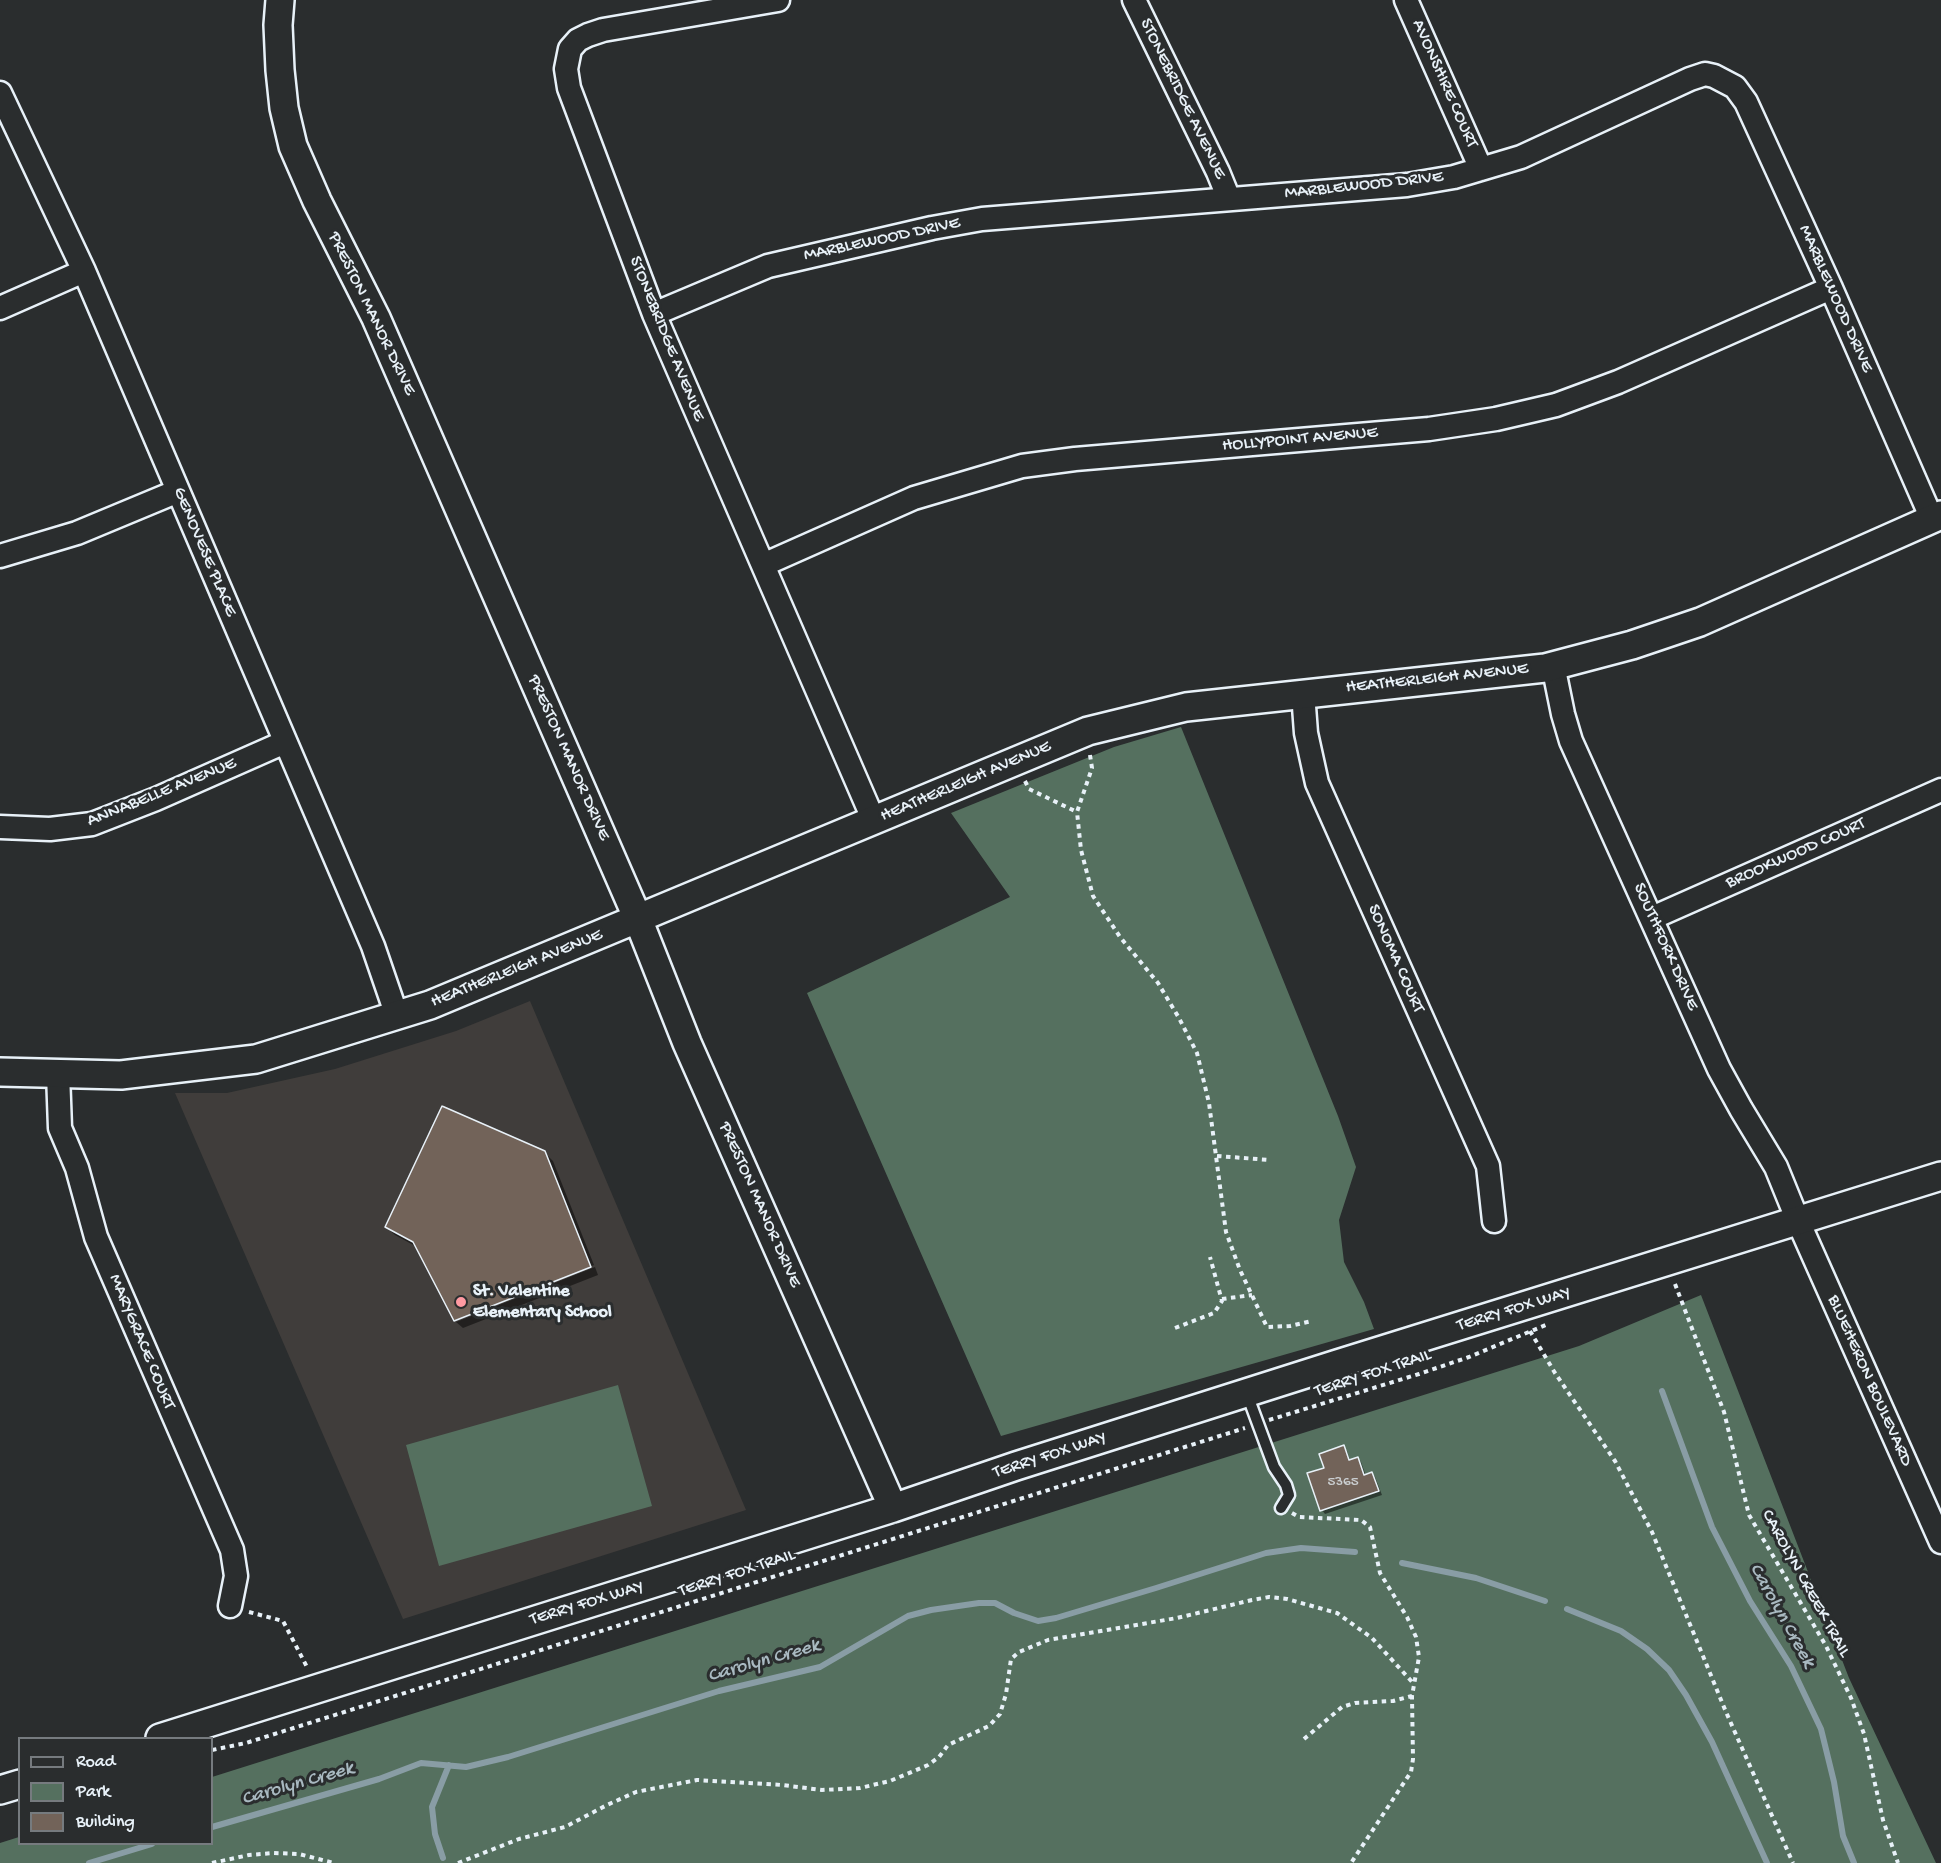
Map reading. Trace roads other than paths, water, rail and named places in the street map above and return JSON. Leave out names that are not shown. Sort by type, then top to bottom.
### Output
[{"type":"street","name":"PRESTON MANOR DRIVE","points":[[280,0],[278,25],[280,70],[284,108],[293,146],[321,211],[376,318],[638,919],[687,1043],[893,1508]]},
{"type":"street","name":"STONEBRIDGE AVENUE","points":[[778,0],[603,30],[578,40],[570,49],[566,69],[569,88],[654,314],[874,821]]},
{"type":"street","name":"STONEBRIDGE AVENUE","points":[[1134,0],[1229,199]]},
{"type":"street","name":"AVONSHIRE COURT","points":[[1406,0],[1481,169]]},
{"type":"street","name":"MARBLEWOOD DRIVE","points":[[654,314],[768,266],[932,228],[982,219],[1407,185],[1454,177],[1521,157],[1705,74],[1735,87],[1741,93],[1936,517]]},
{"type":"street","name":"GENOVESE PLACE","points":[[0,93],[84,271],[373,946],[397,1016]]},
{"type":"street","points":[[0,308],[84,271]]},
{"type":"street","name":"HOLLYPOINT AVENUE","points":[[763,565],[914,498],[1022,466],[1075,459],[1429,429],[1496,419],[1556,405],[1626,378],[1831,288]]},
{"type":"street","points":[[0,556],[77,533],[178,491]]},
{"type":"street","name":"HEATHERLEIGH AVENUE","points":[[0,1072],[121,1075],[256,1059],[430,1005],[1088,731],[1186,707],[1454,679],[1552,665],[1632,645],[1700,622],[1936,517]]},
{"type":"street","name":"SOUTHFORK DRIVE","points":[[1552,665],[1563,714],[1572,741],[1719,1069],[1776,1167],[1798,1221]]},
{"type":"street","name":"SONOMA COURT","points":[[1303,693],[1306,733],[1317,783],[1488,1166],[1494,1221]]},
{"type":"street","name":"ANNABELLE AVENUE","points":[[0,826],[50,829],[92,824],[156,799],[285,742]]},
{"type":"street","name":"BROOKWOOD COURT","points":[[1652,918],[1941,790]]},
{"type":"street","name":"MARYGRACE COURT","points":[[58,1073],[60,1128],[77,1168],[96,1237],[231,1550],[236,1576],[230,1606]]},
{"type":"street","name":"TERRY FOX WAY","points":[[163,1737],[893,1508],[1331,1366],[1526,1319],[1798,1221],[1941,1176]]},
{"type":"street","name":"BLUEHERON BOULEVARD","points":[[1798,1221],[1941,1542]]},
{"type":"street","points":[[0,1790],[18,1785]]},
{"type":"lane","points":[[1247,1394],[1274,1467],[1286,1485],[1289,1495],[1281,1508]]},
{"type":"waterway","name":"Carolyn Creek","points":[[1662,1391],[1712,1527],[1750,1601],[1791,1666],[1821,1729],[1834,1782],[1843,1836],[1854,1863]]},
{"type":"waterway","name":"Carolyn Creek","points":[[213,1827],[379,1779],[421,1763],[466,1767],[508,1757],[719,1691],[820,1667],[908,1616],[931,1610],[995,1603],[1014,1613],[1038,1621],[1056,1618],[1266,1553],[1301,1548],[1355,1552]]},
{"type":"waterway","name":"Carolyn Creek","points":[[1402,1563],[1476,1578],[1545,1601]]},
{"type":"waterway","name":"Carolyn Creek","points":[[1567,1609],[1621,1631],[1647,1649],[1669,1670],[1712,1742],[1767,1863]]},
{"type":"waterway","points":[[443,1858],[435,1834],[432,1807],[449,1765]]},
{"type":"waterway","name":"Carolyn Creek","points":[[89,1863],[149,1845]]},
{"type":"place","name":"St. Valentine Elementary School","points":[[461,1302]]}]
